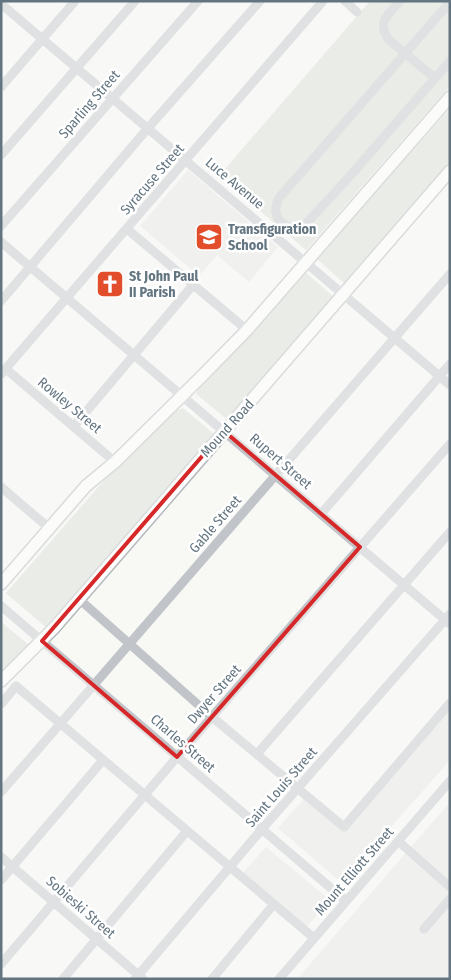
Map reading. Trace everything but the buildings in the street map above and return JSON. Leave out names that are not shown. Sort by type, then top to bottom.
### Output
[{"type":"main road","points":[[1,584],[86,486],[115,462],[183,396],[246,330],[307,263],[450,97]]},
{"type":"main road","name":"Mound Road","points":[[3,677],[42,642],[450,171]]},
{"type":"street","points":[[1,87],[76,1]]},
{"type":"street","points":[[1,155],[135,1]]},
{"type":"street","name":"Sparling Street","points":[[1,226],[198,1]]},
{"type":"street","points":[[1,301],[148,128],[260,1]]},
{"type":"street","name":"Syracuse Street","points":[[4,372],[323,1]]},
{"type":"street","points":[[345,1],[357,12]]},
{"type":"street","points":[[400,1],[383,22],[382,28],[389,40],[435,78]]},
{"type":"street","points":[[450,2],[279,198],[275,206],[278,219],[294,228],[303,227],[450,61]]},
{"type":"street","name":"Luce Avenue","points":[[5,6],[450,385]]},
{"type":"street","points":[[127,229],[246,330]]},
{"type":"street","name":"Rupert Street","points":[[1,242],[404,585],[448,619]]},
{"type":"street","name":"Gable Street","points":[[1,792],[450,274]]},
{"type":"street","points":[[74,426],[193,285]]},
{"type":"street","points":[[321,514],[450,364]]},
{"type":"street","name":"Rowley Street","points":[[4,372],[74,426],[115,462]]},
{"type":"street","name":"Dwyer Street","points":[[1,964],[177,757],[450,444]]},
{"type":"street","points":[[1,487],[49,528]]},
{"type":"street","points":[[257,754],[450,532]]},
{"type":"street","points":[[78,600],[212,717],[344,827],[450,703]]},
{"type":"street","name":"Charles Street","points":[[1,606],[346,902]]},
{"type":"street","name":"Saint Louis Street","points":[[139,977],[298,788],[448,619]]},
{"type":"street","points":[[1,704],[16,686],[314,938]]},
{"type":"street","points":[[1,880],[103,760]]},
{"type":"street","name":"Mount Elliott Street","points":[[280,979],[450,781]]},
{"type":"street","points":[[63,979],[187,831]]},
{"type":"street","points":[[398,842],[450,887]]},
{"type":"street","name":"Sobieski Street","points":[[1,857],[139,977]]},
{"type":"street","points":[[424,929],[450,899]]},
{"type":"street","points":[[212,979],[274,904]]},
{"type":"highlighted area","points":[[224,431],[360,547],[177,757],[42,641]]},
{"type":"shaded area","points":[[370,1],[450,1],[450,86],[306,250],[219,176]]},
{"type":"shaded area","points":[[450,109],[450,166],[346,285],[316,258]]},
{"type":"shaded area","name":"Transfiguration School","points":[[188,170],[278,247],[249,282],[217,255],[199,276],[140,226]]},
{"type":"shaded area","points":[[305,272],[334,297],[228,420],[196,394],[199,388]]},
{"type":"shaded area","points":[[183,408],[215,435],[48,629],[6,593],[100,485],[175,412]]},
{"type":"shaded area","points":[[1,622],[29,645],[1,674]]},
{"type":"shaded area","points":[[450,706],[450,760],[342,883],[278,828],[305,798],[341,830]]},
{"type":"shaded area","points":[[450,802],[450,979],[297,979],[366,899]]},
{"type":"shaded area","points":[[266,847],[330,900],[306,928],[242,874]]},
{"type":"place","name":"Transfiguration School","points":[[209,237]]},
{"type":"place","name":"St John Paul II Parish","points":[[110,284]]}]
